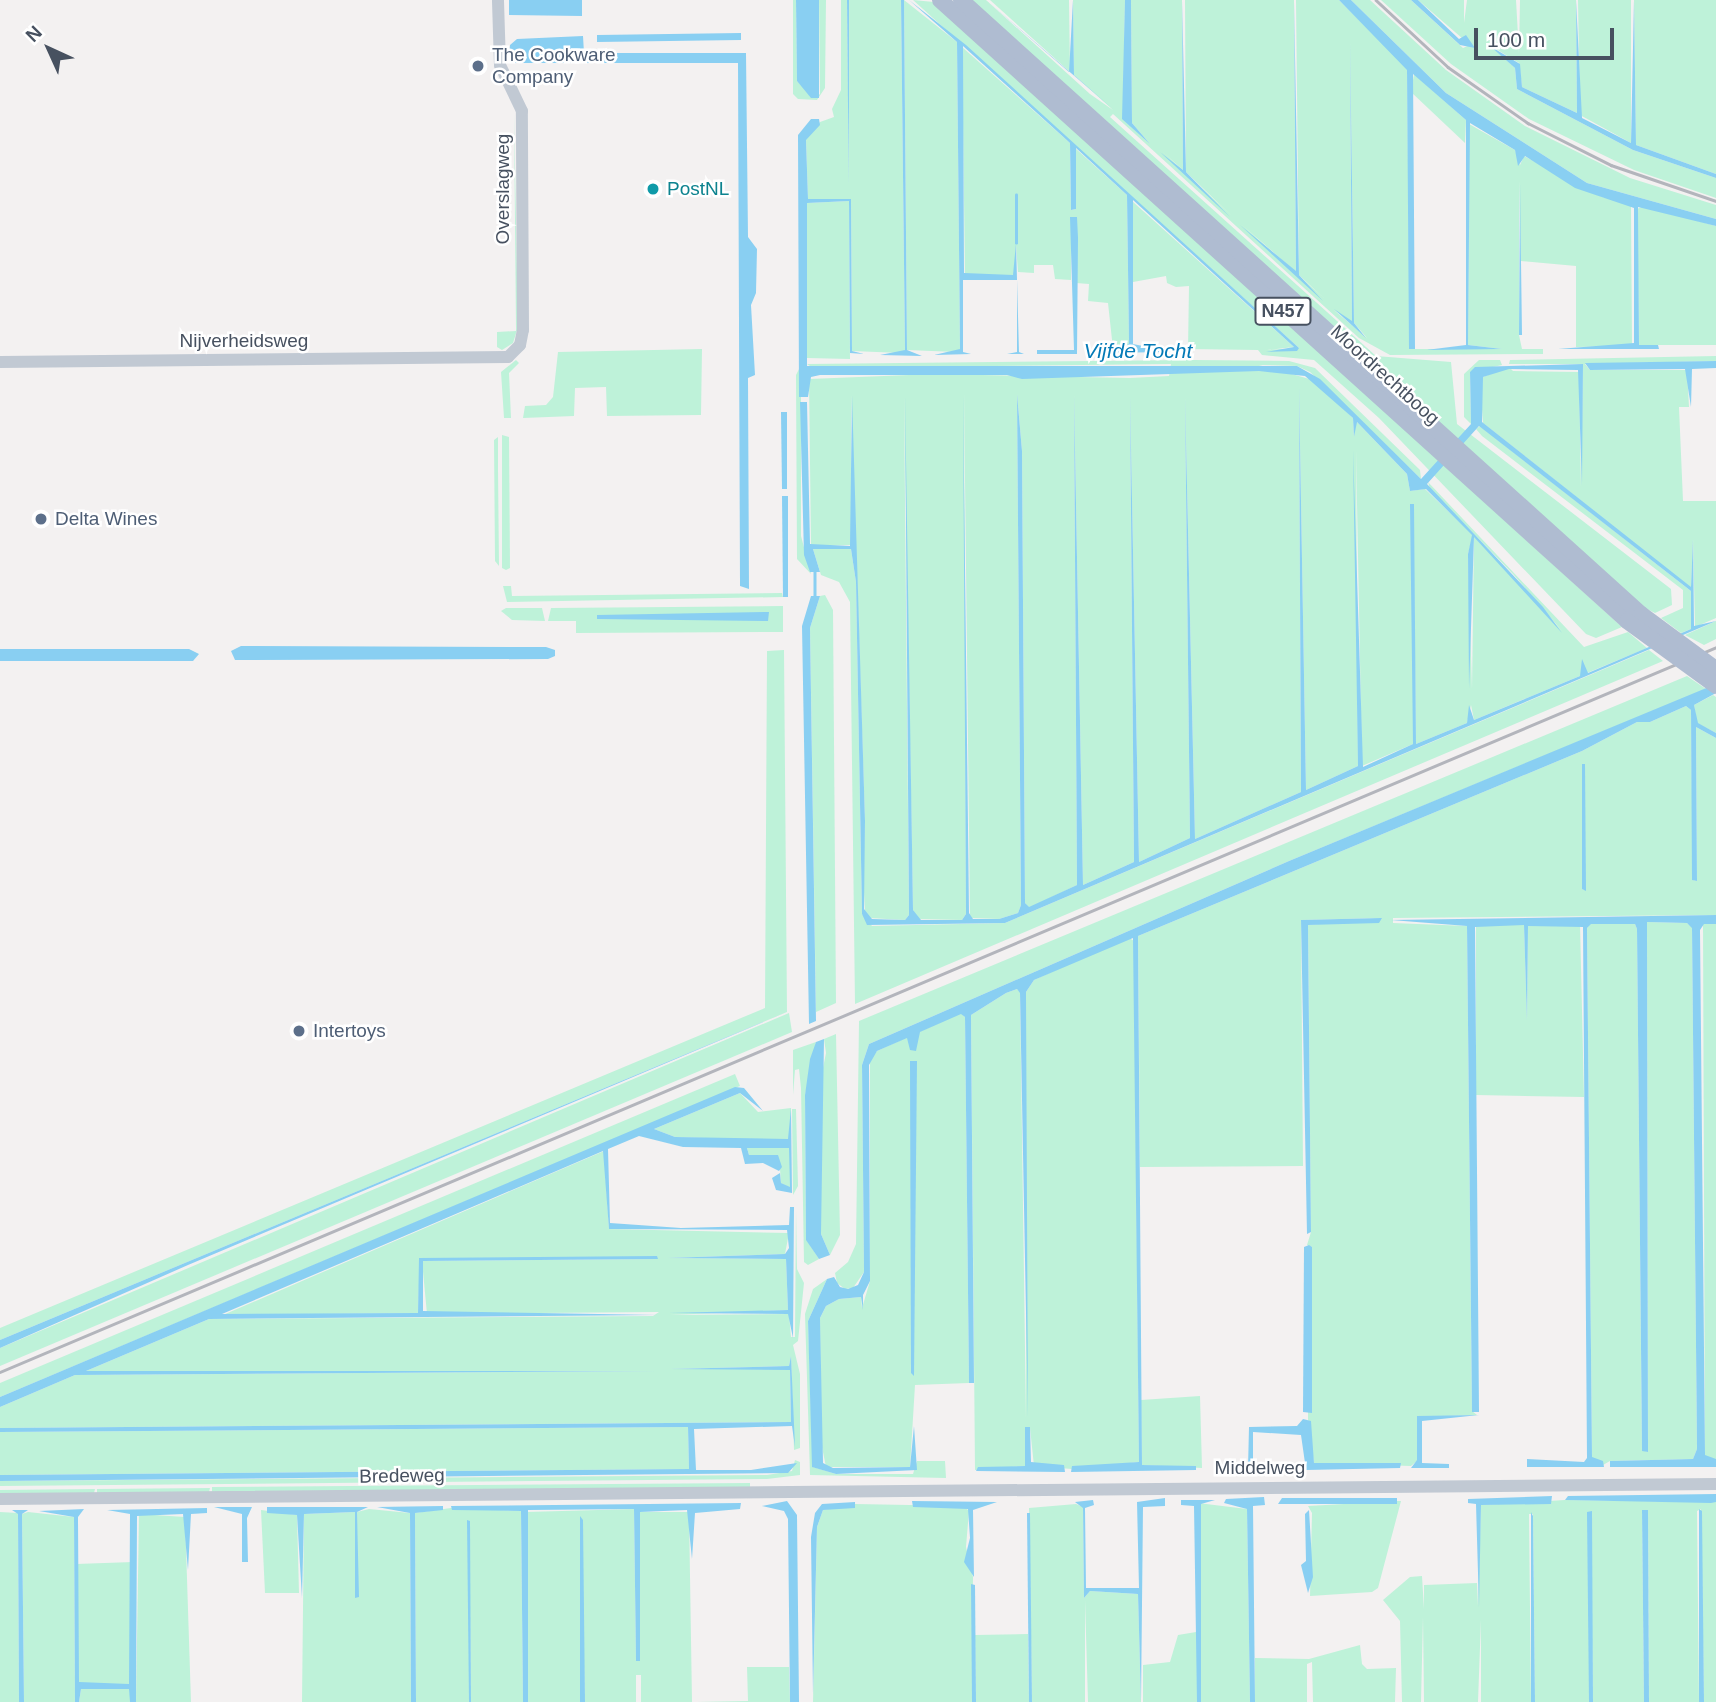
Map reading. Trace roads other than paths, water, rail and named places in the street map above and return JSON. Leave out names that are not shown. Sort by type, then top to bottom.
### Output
[{"type":"main road","name":"Moordrechtboog","points":[[940,0],[1634,618],[1716,686]]},
{"type":"main road","name":"Moordrechtboog","points":[[961,0],[1634,618],[1716,669]]},
{"type":"street","name":"Overslagweg","points":[[488,359],[509,357],[520,345],[523,330],[522,111],[500,65],[498,0]]},
{"type":"street","name":"Nijverheidsweg","points":[[0,362],[488,359]]},
{"type":"street","name":"Middelweg","points":[[804,1491],[1716,1484]]},
{"type":"street","name":"Bredeweg","points":[[0,1499],[804,1491]]},
{"type":"water","points":[[509,0],[582,0],[582,16],[509,15]]},
{"type":"water","points":[[796,0],[819,0],[819,98],[811,98],[797,81]]},
{"type":"water","points":[[849,0],[849,185],[848,106]]},
{"type":"water","points":[[901,0],[904,0],[907,350],[922,356],[880,355],[905,350]]},
{"type":"water","name":"Vijfde Tocht","points":[[909,0],[966,45],[1299,348],[1297,351],[1266,352],[1294,347],[1133,200],[1133,344],[1172,352],[1094,353],[1093,349],[1125,349],[1129,343],[1127,195],[1076,148],[1076,209],[1071,210],[1070,143],[963,46],[964,273],[1013,275],[1016,243],[1019,352],[1024,354],[1007,354],[1017,352],[1017,280],[963,280],[963,352],[971,354],[934,355],[960,349],[957,42]]},
{"type":"water","points":[[986,0],[1069,71],[1069,72]]},
{"type":"water","points":[[1073,0],[1074,75],[1114,110],[1069,71]]},
{"type":"water","points":[[1125,0],[1131,0],[1132,123],[1150,144],[1122,119]]},
{"type":"water","points":[[1182,0],[1186,172],[1230,217],[1160,152],[1183,170]]},
{"type":"water","points":[[1294,0],[1299,275],[1323,301],[1240,225],[1296,271]]},
{"type":"water","points":[[1339,0],[1351,0],[1446,93],[1587,183],[1716,219],[1716,226],[1638,207],[1639,345],[1658,345],[1659,349],[1558,349],[1634,343],[1634,208],[1575,188],[1525,156],[1518,166],[1515,150],[1470,123],[1468,345],[1502,349],[1426,350],[1466,345],[1466,120],[1413,74],[1415,349],[1409,349],[1407,70]]},
{"type":"water","points":[[1411,0],[1418,0],[1459,39],[1466,35],[1475,48],[1460,45]]},
{"type":"water","points":[[1576,0],[1582,118],[1631,143],[1634,0],[1636,145],[1716,174],[1716,178],[1633,150],[1517,89],[1515,68],[1490,46],[1520,64],[1522,87],[1577,113]]},
{"type":"water","points":[[741,33],[741,40],[597,42],[597,35]]},
{"type":"water","points":[[583,36],[584,53],[746,53],[748,237],[757,249],[756,293],[751,305],[755,375],[748,378],[749,589],[740,586],[738,63],[509,63],[510,45],[517,39]]},
{"type":"water","points":[[1350,40],[1354,323],[1366,338],[1334,309],[1352,321]]},
{"type":"water","points":[[811,119],[819,119],[820,125],[806,140],[808,199],[851,199],[852,351],[864,354],[850,353],[849,201],[807,203],[807,366],[1297,366],[1320,379],[1421,479],[1471,424],[1470,372],[1475,367],[1583,364],[1582,486],[1578,370],[1509,369],[1483,377],[1482,422],[1691,587],[1693,539],[1694,626],[1716,621],[1005,923],[867,925],[862,914],[856,582],[851,549],[813,549],[820,572],[810,572],[804,555],[800,402],[807,402],[810,544],[850,546],[852,395],[865,821],[864,909],[872,919],[905,920],[909,915],[905,394],[913,910],[921,920],[962,920],[966,914],[963,392],[969,913],[973,919],[999,919],[1018,913],[1021,905],[1017,394],[1022,451],[1025,903],[1029,907],[1077,885],[1074,394],[1083,885],[1134,862],[1130,395],[1139,862],[1190,838],[1185,397],[1195,839],[1301,792],[1299,386],[1306,790],[1358,766],[1353,449],[1363,767],[1413,744],[1410,504],[1414,504],[1416,744],[1467,723],[1469,705],[1474,720],[1580,676],[1582,659],[1588,673],[1691,629],[1691,591],[1479,426],[1427,484],[1543,607],[1562,633],[1474,537],[1469,689],[1468,554],[1472,535],[1426,489],[1410,491],[1407,474],[1357,422],[1354,437],[1353,418],[1305,376],[1259,371],[1022,379],[1007,375],[820,375],[811,377],[808,397],[799,397],[798,135]]},
{"type":"water","points":[[1520,182],[1521,261],[1522,335],[1519,335]]},
{"type":"water","points":[[1070,217],[1077,217],[1077,354],[1037,354],[1037,350],[1074,350]]},
{"type":"water","points":[[1716,361],[1716,368],[1692,369],[1691,407],[1685,369],[1590,370],[1585,363]]},
{"type":"water","points":[[781,412],[787,412],[787,489],[782,489]]},
{"type":"water","points":[[782,496],[788,496],[788,597],[783,597]]},
{"type":"water","points":[[811,596],[820,596],[810,628],[816,1021],[809,1024],[802,626]]},
{"type":"water","points":[[769,612],[768,621],[597,619],[597,615]]},
{"type":"water","points":[[241,646],[546,647],[555,650],[555,656],[548,659],[235,660],[231,651]]},
{"type":"water","points":[[0,649],[189,649],[199,654],[193,661],[0,661]]},
{"type":"water","points":[[1716,684],[1716,693],[1694,705],[1698,723],[1716,733],[1716,738],[1696,727],[1697,881],[1692,880],[1691,710],[1686,706],[1650,722],[1637,722],[1582,751],[1138,936],[1142,1465],[1196,1466],[1196,1470],[1071,1472],[1072,1466],[1139,1462],[1133,938],[1034,980],[1026,992],[1028,1419],[1020,993],[1017,989],[1006,993],[971,1015],[974,1383],[969,1383],[965,1017],[961,1014],[920,1032],[916,1051],[910,1050],[907,1038],[877,1051],[869,1065],[870,1281],[863,1295],[863,1310],[861,1297],[839,1299],[826,1306],[820,1318],[823,1463],[833,1468],[910,1467],[914,1426],[917,1470],[836,1474],[812,1467],[808,1321],[827,1279],[834,1277],[840,1287],[848,1289],[858,1285],[864,1272],[862,1065],[869,1044],[1289,861]]},
{"type":"water","points":[[1582,764],[1585,764],[1586,891],[1582,889]]},
{"type":"water","points":[[1716,915],[1716,924],[1704,924],[1700,930],[1705,1455],[1716,1459],[1716,1467],[1610,1467],[1610,1461],[1693,1459],[1697,1449],[1692,928],[1687,923],[1647,922],[1648,1452],[1642,1451],[1637,929],[1635,924],[1591,924],[1587,928],[1592,1457],[1603,1461],[1604,1467],[1527,1467],[1527,1459],[1584,1462],[1587,1458],[1583,927],[1528,926],[1527,1021],[1524,925],[1475,927],[1479,1412],[1472,1412],[1467,926],[1391,920]]},
{"type":"water","points":[[1382,918],[1379,923],[1308,925],[1311,1232],[1307,1234],[1301,920]]},
{"type":"water","points":[[787,1012],[188,1265],[0,1348],[0,1340]]},
{"type":"water","points":[[824,1039],[821,1234],[830,1255],[819,1259],[806,1240],[805,1095],[810,1059],[816,1042]]},
{"type":"water","points":[[910,1061],[917,1061],[914,1376],[911,1373]]},
{"type":"water","points":[[735,1087],[744,1088],[763,1111],[740,1093],[654,1129],[675,1137],[788,1139],[791,1108],[792,1193],[776,1190],[772,1178],[780,1173],[781,1183],[790,1187],[789,1148],[747,1148],[749,1155],[778,1155],[782,1167],[779,1171],[763,1163],[745,1164],[741,1148],[683,1147],[639,1136],[608,1149],[610,1223],[681,1228],[789,1225],[790,1207],[794,1207],[793,1338],[788,1314],[669,1313],[788,1310],[786,1259],[667,1258],[785,1254],[789,1248],[787,1230],[609,1229],[603,1151],[222,1314],[418,1313],[419,1258],[657,1256],[658,1259],[423,1261],[423,1311],[659,1315],[209,1319],[86,1371],[658,1371],[75,1375],[0,1407],[0,1397]]},
{"type":"water","points":[[1304,1247],[1312,1247],[1312,1413],[1303,1412]]},
{"type":"water","points":[[791,1356],[795,1447],[792,1426],[694,1429],[696,1470],[751,1470],[797,1463],[788,1473],[0,1481],[0,1475],[689,1469],[688,1427],[0,1432],[0,1428],[791,1422],[790,1370],[670,1369],[789,1366]]},
{"type":"water","points":[[1479,1415],[1422,1421],[1422,1463],[1449,1464],[1449,1468],[1411,1468],[1417,1460],[1417,1416]]},
{"type":"water","points":[[1303,1419],[1311,1421],[1314,1463],[1401,1463],[1400,1468],[1306,1470],[1301,1435],[1253,1432],[1253,1468],[1248,1468],[1249,1427],[1297,1426]]},
{"type":"water","points":[[1025,1427],[1030,1427],[1031,1462],[1064,1465],[1065,1472],[976,1471],[978,1467],[1025,1466]]},
{"type":"water","points":[[1716,1494],[1716,1502],[1711,1503],[1565,1500],[1568,1496]]},
{"type":"water","points":[[1552,1496],[1551,1504],[1481,1505],[1479,1608],[1476,1504],[1468,1503],[1468,1499]]},
{"type":"water","points":[[1264,1497],[1265,1505],[1253,1506],[1255,1702],[1250,1702],[1247,1509],[1224,1503],[1226,1499]]},
{"type":"water","points":[[1165,1498],[1165,1506],[1143,1507],[1141,1702],[1138,1594],[1090,1591],[1084,1598],[1083,1508],[1075,1502],[1093,1500],[1094,1505],[1085,1508],[1086,1588],[1139,1588],[1137,1502]]},
{"type":"water","points":[[1282,1498],[1397,1498],[1397,1504],[1278,1504]]},
{"type":"water","points":[[1181,1500],[1215,1500],[1201,1504],[1201,1702],[1197,1702],[1194,1506],[1181,1505]]},
{"type":"water","points":[[787,1501],[797,1515],[799,1702],[790,1702],[788,1519],[784,1511],[762,1506]]},
{"type":"water","points":[[912,1501],[997,1502],[973,1510],[974,1577],[964,1562],[970,1538],[968,1509],[913,1507]]},
{"type":"water","points":[[855,1502],[855,1508],[823,1510],[817,1527],[813,1695],[811,1537],[815,1513],[822,1504]]},
{"type":"water","points":[[741,1503],[740,1509],[695,1513],[692,1559],[687,1510],[640,1512],[640,1661],[636,1661],[634,1509],[528,1510],[528,1702],[523,1702],[521,1511],[452,1510],[451,1506]]},
{"type":"water","points":[[443,1506],[443,1510],[415,1513],[416,1702],[411,1702],[410,1513],[377,1507]]},
{"type":"water","points":[[214,1507],[252,1507],[247,1518],[248,1562],[242,1562],[242,1514]]},
{"type":"water","points":[[267,1507],[368,1507],[357,1512],[359,1597],[355,1598],[355,1512],[304,1514],[302,1598],[297,1515],[267,1513]]},
{"type":"water","points":[[207,1508],[207,1513],[191,1514],[188,1570],[183,1514],[137,1516],[136,1702],[130,1702],[129,1689],[81,1689],[79,1702],[75,1702],[74,1517],[39,1511],[84,1509],[78,1517],[79,1682],[129,1684],[130,1514],[107,1510]]},
{"type":"water","points":[[1699,1509],[1702,1511],[1704,1702],[1699,1702]]},
{"type":"water","points":[[12,1510],[28,1510],[22,1514],[24,1702],[19,1702],[18,1514]]},
{"type":"water","points":[[1309,1510],[1313,1577],[1308,1593],[1301,1565],[1306,1561],[1305,1514]]},
{"type":"water","points":[[1642,1510],[1648,1510],[1649,1702],[1644,1702]]},
{"type":"water","points":[[1592,1511],[1593,1702],[1589,1702],[1587,1512]]},
{"type":"water","points":[[1531,1512],[1533,1516],[1535,1702],[1531,1702]]},
{"type":"water","points":[[1027,1513],[1030,1513],[1032,1702],[1029,1702]]},
{"type":"water","points":[[580,1516],[583,1520],[585,1702],[580,1702]]},
{"type":"water","points":[[467,1520],[470,1521],[471,1702],[469,1702]]},
{"type":"water","points":[[971,1584],[975,1585],[976,1702],[972,1702]]},
{"type":"waterway","points":[[1016,195],[1016,243]]},
{"type":"waterway","points":[[815,569],[815,598]]},
{"type":"railway","points":[[1376,0],[1448,67],[1528,123],[1611,165],[1716,201]]},
{"type":"railway","points":[[0,1372],[1716,647]]},
{"type":"place","name":"The Cookware Company","points":[[478,66]]},
{"type":"place","name":"PostNL","points":[[653,189]]},
{"type":"place","name":"Delta Wines","points":[[41,519]]},
{"type":"place","name":"Intertoys","points":[[299,1031]]}]
